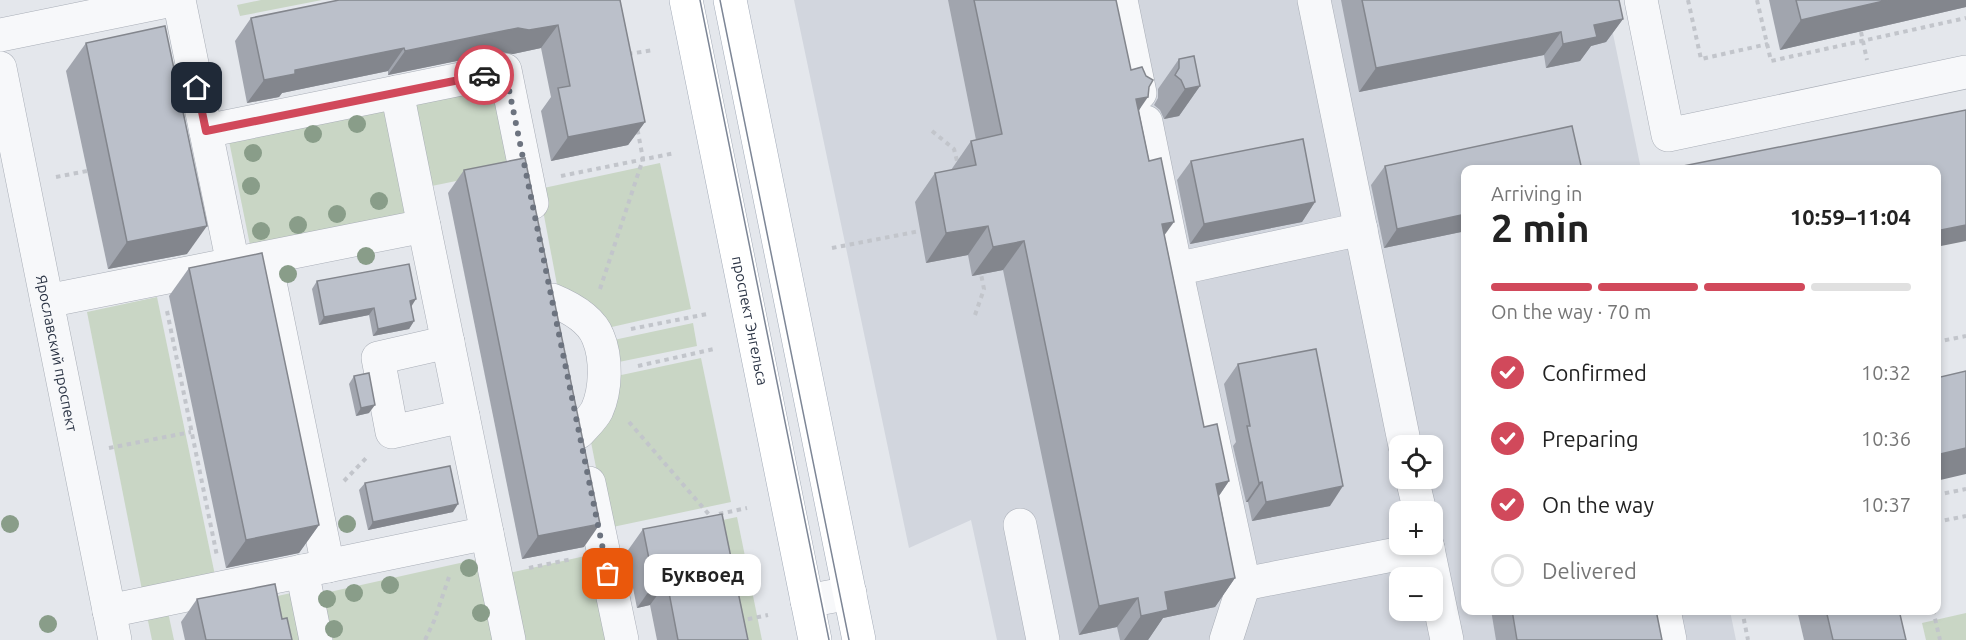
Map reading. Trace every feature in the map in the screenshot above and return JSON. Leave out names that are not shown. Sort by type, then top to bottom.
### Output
[{"type":"main road","name":"проспект Энгельса","points":[[686,0],[815,640]]},
{"type":"main road","points":[[730,0],[859,640]]},
{"type":"street","points":[[0,35],[115,6],[172,0]]},
{"type":"street","points":[[179,0],[233,264]]},
{"type":"street","points":[[1121,0],[1244,584],[1226,640]]},
{"type":"street","points":[[1314,0],[1403,435]]},
{"type":"street","points":[[1641,0],[1668,135],[1966,72]]},
{"type":"street","name":"Ярославский проспект","points":[[0,68],[112,626]]},
{"type":"street","points":[[206,131],[505,70],[538,230]]},
{"type":"street","points":[[397,92],[463,416],[472,536],[496,576],[509,640]]},
{"type":"street","points":[[47,301],[424,226]]},
{"type":"street","points":[[1176,269],[1361,229]]},
{"type":"street","points":[[265,258],[316,509],[316,640]]},
{"type":"street","points":[[550,288],[572,308],[582,331],[594,388],[596,412],[579,432],[621,640]]},
{"type":"street","points":[[448,342],[378,358],[392,432],[463,416]]},
{"type":"street","points":[[1020,525],[1043,640]]},
{"type":"street","points":[[112,626],[315,568],[472,536]]},
{"type":"street","points":[[1244,584],[1389,554]]},
{"type":"street","points":[[1430,555],[1447,640]]},
{"type":"street","points":[[807,602],[850,592]]},
{"type":"street","points":[[1665,615],[1670,640]]},
{"type":"path","points":[[1688,0],[1701,58],[1767,44]]},
{"type":"path","points":[[1757,0],[1772,61],[1966,18]]},
{"type":"path","points":[[623,55],[654,50]]},
{"type":"path","points":[[636,124],[643,159],[582,331],[707,314]]},
{"type":"path","points":[[932,131],[954,149],[958,168]]},
{"type":"path","points":[[528,183],[675,153]]},
{"type":"path","points":[[54,177],[87,171]]},
{"type":"path","points":[[832,248],[920,231]]},
{"type":"path","points":[[975,315],[984,288],[981,274]]},
{"type":"path","points":[[166,308],[218,564]]},
{"type":"path","points":[[1941,341],[1966,336]]},
{"type":"path","points":[[714,349],[594,388],[712,516],[714,527]]},
{"type":"path","points":[[108,448],[191,432]]},
{"type":"path","points":[[316,509],[392,432]]},
{"type":"path","points":[[1941,494],[1966,489]]},
{"type":"path","points":[[700,519],[747,508]]},
{"type":"path","points":[[1941,521],[1966,516]]},
{"type":"path","points":[[425,640],[448,584],[472,536]]},
{"type":"path","points":[[496,576],[603,552]]},
{"type":"path","points":[[732,623],[768,615]]},
{"type":"path","points":[[1743,615],[1748,640]]},
{"type":"path","points":[[1899,615],[1900,622]]},
{"type":"path","points":[[1934,615],[1940,640]]},
{"type":"shaded area","points":[[794,0],[1606,0],[1640,165],[1461,165],[1461,615],[1731,615],[1736,640],[997,640],[971,520],[909,548]]},
{"type":"green space","points":[[261,0],[322,0],[240,16],[237,5]]},
{"type":"green space","points":[[505,70],[525,167],[417,189],[397,92]]},
{"type":"green space","points":[[391,104],[413,213],[250,245],[228,136]]},
{"type":"green space","points":[[660,163],[691,309],[603,329],[558,290],[539,189]]},
{"type":"green space","points":[[157,297],[216,580],[143,595],[87,312]]},
{"type":"green space","points":[[693,323],[697,346],[614,363],[609,341]]},
{"type":"green space","points":[[701,358],[731,502],[608,528],[589,432],[612,377]]},
{"type":"green space","points":[[737,517],[762,640],[741,640],[718,521]]},
{"type":"green space","points":[[603,552],[622,640],[509,640],[496,576]]},
{"type":"green space","points":[[478,559],[496,640],[326,640],[316,595]]},
{"type":"green space","points":[[300,591],[310,640],[273,640],[264,599]]},
{"type":"green space","points":[[168,612],[174,640],[152,640],[147,616]]},
{"type":"green space","points":[[1966,613],[1966,640],[1926,640],[1922,623]]},
{"type":"building","points":[[339,0],[620,0],[645,122],[568,137],[558,88],[570,86],[558,25],[529,30],[518,28],[405,51],[404,48],[295,70],[295,74],[264,80],[251,18]]},
{"type":"building","points":[[974,0],[1116,0],[1131,70],[1142,67],[1146,76],[1153,80],[1149,87],[1148,97],[1136,99],[1149,161],[1161,158],[1174,222],[1162,224],[1204,427],[1217,424],[1229,481],[1216,484],[1235,578],[1165,592],[1168,610],[1141,616],[1138,598],[1099,606],[1024,241],[993,247],[988,226],[946,233],[935,173],[976,165],[971,141],[1002,134]]},
{"type":"building","points":[[1362,0],[1619,0],[1623,19],[1594,25],[1597,37],[1563,44],[1561,32],[1376,68]]},
{"type":"building","points":[[1796,0],[1888,0],[1801,20]]},
{"type":"building","points":[[165,26],[207,226],[127,242],[86,43]]},
{"type":"building","points":[[1194,56],[1200,86],[1185,89],[1181,80],[1175,75],[1179,68],[1179,59]]},
{"type":"building","points":[[1966,110],[1966,225],[1941,230],[1941,165],[1688,165]]},
{"type":"building","points":[[1572,126],[1581,165],[1461,165],[1461,215],[1397,229],[1385,166]]},
{"type":"building","points":[[1303,139],[1315,202],[1204,224],[1191,161]]},
{"type":"building","points":[[525,158],[600,524],[538,536],[464,170]]},
{"type":"building","points":[[262,253],[319,525],[246,540],[189,268]]},
{"type":"building","points":[[409,264],[416,299],[410,301],[414,321],[378,329],[374,308],[324,317],[317,281]]},
{"type":"building","points":[[1316,349],[1343,486],[1266,502],[1262,482],[1259,483],[1247,426],[1250,426],[1238,364]]},
{"type":"building","points":[[1966,371],[1966,448],[1941,454],[1941,377]]},
{"type":"building","points":[[369,373],[375,405],[361,408],[354,376]]},
{"type":"building","points":[[450,466],[458,504],[373,522],[365,483]]},
{"type":"building","points":[[722,514],[748,640],[678,640],[667,582],[654,584],[643,529]]},
{"type":"building","points":[[275,584],[282,619],[287,618],[292,640],[206,640],[197,599]]},
{"type":"building","points":[[1513,615],[1657,615],[1662,640],[1517,640]]},
{"type":"building","points":[[1827,615],[1900,615],[1906,640],[1833,640]]},
{"type":"tram line","points":[[700,0],[829,640]]},
{"type":"tram line","points":[[720,0],[849,640]]},
{"type":"way so far","points":[[484,75],[505,70],[608,574]]},
{"type":"place","name":"Буквоед","points":[[608,574]]},
{"type":"route","points":[[197,88],[206,131],[484,75]]}]
